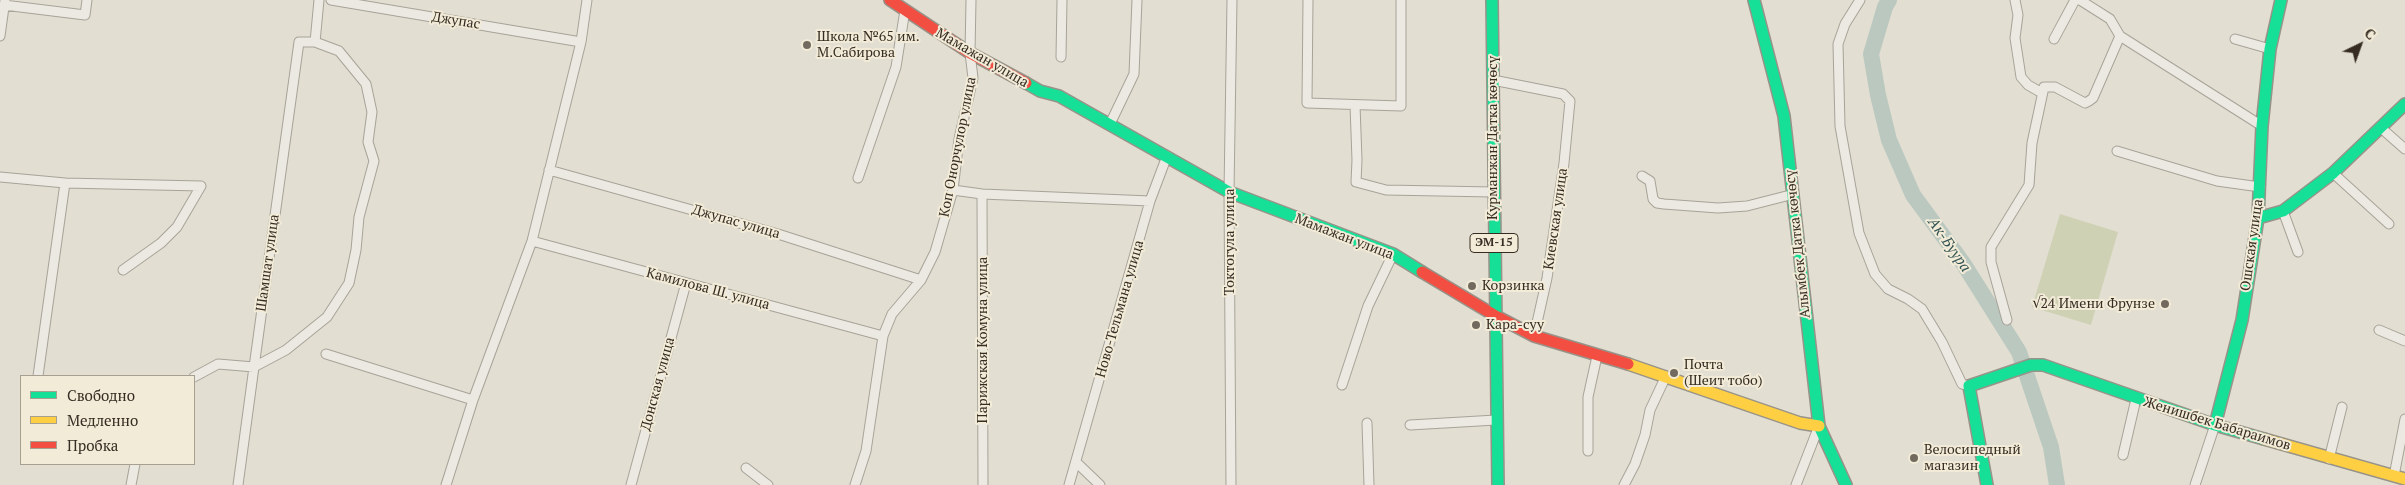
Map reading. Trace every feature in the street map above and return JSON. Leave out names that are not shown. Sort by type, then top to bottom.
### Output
[{"type":"street","points":[[0,36],[5,3],[85,15],[87,0]]},
{"type":"street","points":[[195,376],[218,364],[254,367],[286,350],[327,317],[349,283],[356,250],[358,216],[374,161],[368,142],[372,112],[366,84],[339,51],[316,42],[319,0]]},
{"type":"street","name":"Джупас","points":[[331,0],[581,42]]},
{"type":"street","points":[[446,485],[473,400],[532,241],[581,42],[587,0]]},
{"type":"street","name":"Мамажан улица","points":[[890,0],[970,53],[1040,91],[1059,96],[1230,192],[1393,254],[1494,316],[1534,336],[1666,376],[1800,423],[1819,426]]},
{"type":"street","name":"Коп Онорчулор улица","points":[[855,485],[866,451],[884,336],[892,314],[921,280],[935,252],[953,190],[959,139],[973,78],[970,53],[971,0]]},
{"type":"street","points":[[1061,58],[1062,0]]},
{"type":"street","points":[[1110,124],[1134,74],[1136,0]]},
{"type":"street","name":"Токтогула улица","points":[[1231,485],[1230,192],[1232,0]]},
{"type":"street","points":[[1308,0],[1307,103],[1401,106],[1400,0]]},
{"type":"street","name":"Курманжан Датка көчөсү","points":[[1492,0],[1494,316],[1498,485]]},
{"type":"street","name":"Алымбек Датка көчөсү","points":[[1754,0],[1784,116],[1794,194],[1814,397],[1819,426],[1846,485]]},
{"type":"street","points":[[1860,0],[1844,24],[1838,44],[1840,126],[1859,234],[1875,274],[1888,288],[1922,308],[1942,342],[1962,384],[1969,386],[1987,485]]},
{"type":"street","points":[[2015,0],[2018,15],[2015,38],[2021,77],[2042,94]]},
{"type":"street","points":[[2054,39],[2076,0]]},
{"type":"street","points":[[2080,0],[2110,20],[2120,36],[2262,126]]},
{"type":"street","name":"Ошская улица","points":[[2195,485],[2215,425],[2242,320],[2258,218],[2262,126],[2270,49],[2281,0]]},
{"type":"street","points":[[858,178],[896,67],[905,10]]},
{"type":"street","points":[[2007,320],[1991,262],[1991,247],[2029,185],[2032,143],[2044,87],[2049,86],[2085,103],[2089,101],[2093,98],[2120,36]]},
{"type":"street","points":[[2235,38],[2270,49]]},
{"type":"street","name":"Шамшат улица","points":[[238,485],[299,42],[316,42]]},
{"type":"street","name":"Киевская улица","points":[[1493,80],[1563,94],[1570,101],[1564,163],[1547,278],[1534,336]]},
{"type":"street","points":[[2258,218],[2283,210],[2333,173],[2405,104]]},
{"type":"street","points":[[1355,105],[1356,182],[1386,190],[1493,192]]},
{"type":"street","points":[[2380,127],[2405,149]]},
{"type":"street","points":[[2117,152],[2217,181],[2260,187]]},
{"type":"street","name":"Ново-Тельмана улица","points":[[1069,485],[1150,202],[1167,156]]},
{"type":"street","name":"Джупас улица","points":[[549,170],[778,234],[921,280]]},
{"type":"street","points":[[2333,173],[2389,224]]},
{"type":"street","points":[[1642,176],[1650,181],[1653,199],[1657,203],[1664,204],[1718,208],[1747,206],[1794,194]]},
{"type":"street","points":[[0,177],[65,183],[201,186],[177,227],[160,243],[123,270]]},
{"type":"street","points":[[38,375],[65,183]]},
{"type":"street","points":[[953,190],[982,194],[1150,202]]},
{"type":"street","name":"Парижская Комуна улица","points":[[982,194],[983,485]]},
{"type":"street","points":[[2283,210],[2298,252]]},
{"type":"street","name":"Камилова Ш. улица","points":[[532,241],[884,336]]},
{"type":"street","points":[[1342,385],[1368,306],[1393,254]]},
{"type":"street","name":"Донская улица","points":[[631,485],[686,283]]},
{"type":"street","points":[[2379,330],[2405,341]]},
{"type":"street","points":[[326,354],[473,400]]},
{"type":"street","points":[[1588,451],[1588,396],[1597,356]]},
{"type":"street","name":"Женишбек Бабараимов","points":[[1969,386],[2031,365],[2043,365],[2215,425],[2400,478]]},
{"type":"street","points":[[1624,485],[1635,464],[1645,435],[1650,410],[1666,376]]},
{"type":"street","points":[[2123,455],[2136,399]]},
{"type":"street","points":[[2329,459],[2342,407]]},
{"type":"street","points":[[2400,478],[2405,419]]},
{"type":"street","points":[[1410,425],[1496,420]]},
{"type":"street","points":[[1367,423],[1369,485]]},
{"type":"street","points":[[1796,485],[1819,426]]},
{"type":"street","points":[[1076,462],[1100,485]]},
{"type":"street","points":[[131,485],[135,465]]},
{"type":"street","points":[[746,468],[768,485]]},
{"type":"green space","points":[[2060,214],[2118,232],[2091,325],[2032,307]]},
{"type":"waterway","name":"Ак-Буура","points":[[1889,0],[1885,7],[1871,54],[1878,95],[1889,140],[1913,195],[1963,263],[2019,352],[2051,447],[2057,485]]},
{"type":"traffic: fast","points":[[1492,0],[1498,485]]},
{"type":"traffic: fast","points":[[1754,0],[1784,116],[1819,426],[1846,485]]},
{"type":"traffic: fast","points":[[2215,425],[2242,320],[2258,218],[2262,126],[2270,49],[2281,0]]},
{"type":"traffic: fast","points":[[1026,83],[1040,91],[1059,96],[1229,192],[1393,254],[1422,272]]},
{"type":"traffic: fast","points":[[2258,218],[2283,211],[2333,173],[2405,104]]},
{"type":"traffic: fast","points":[[1987,485],[1969,386],[2031,365],[2043,365],[2215,425],[2264,439]]},
{"type":"traffic: slow","points":[[1628,364],[1800,423],[1819,426]]},
{"type":"traffic: slow","points":[[2264,439],[2405,479]]},
{"type":"traffic: jam","points":[[890,0],[970,53],[1026,83]]},
{"type":"traffic: jam","points":[[1422,272],[1494,315],[1534,336],[1628,364]]},
{"type":"place","name":"Школа №65 им. М.Сабирова","points":[[807,45]]},
{"type":"place","name":"Корзинка","points":[[1472,286]]},
{"type":"place","name":"√24 Имени Фрунзе","points":[[2165,304]]},
{"type":"place","name":"Кара-суу","points":[[1476,325]]},
{"type":"place","name":"Почта (Шеит тобо)","points":[[1674,373]]},
{"type":"place","name":"Велосипедный магазин","points":[[1914,458]]}]
